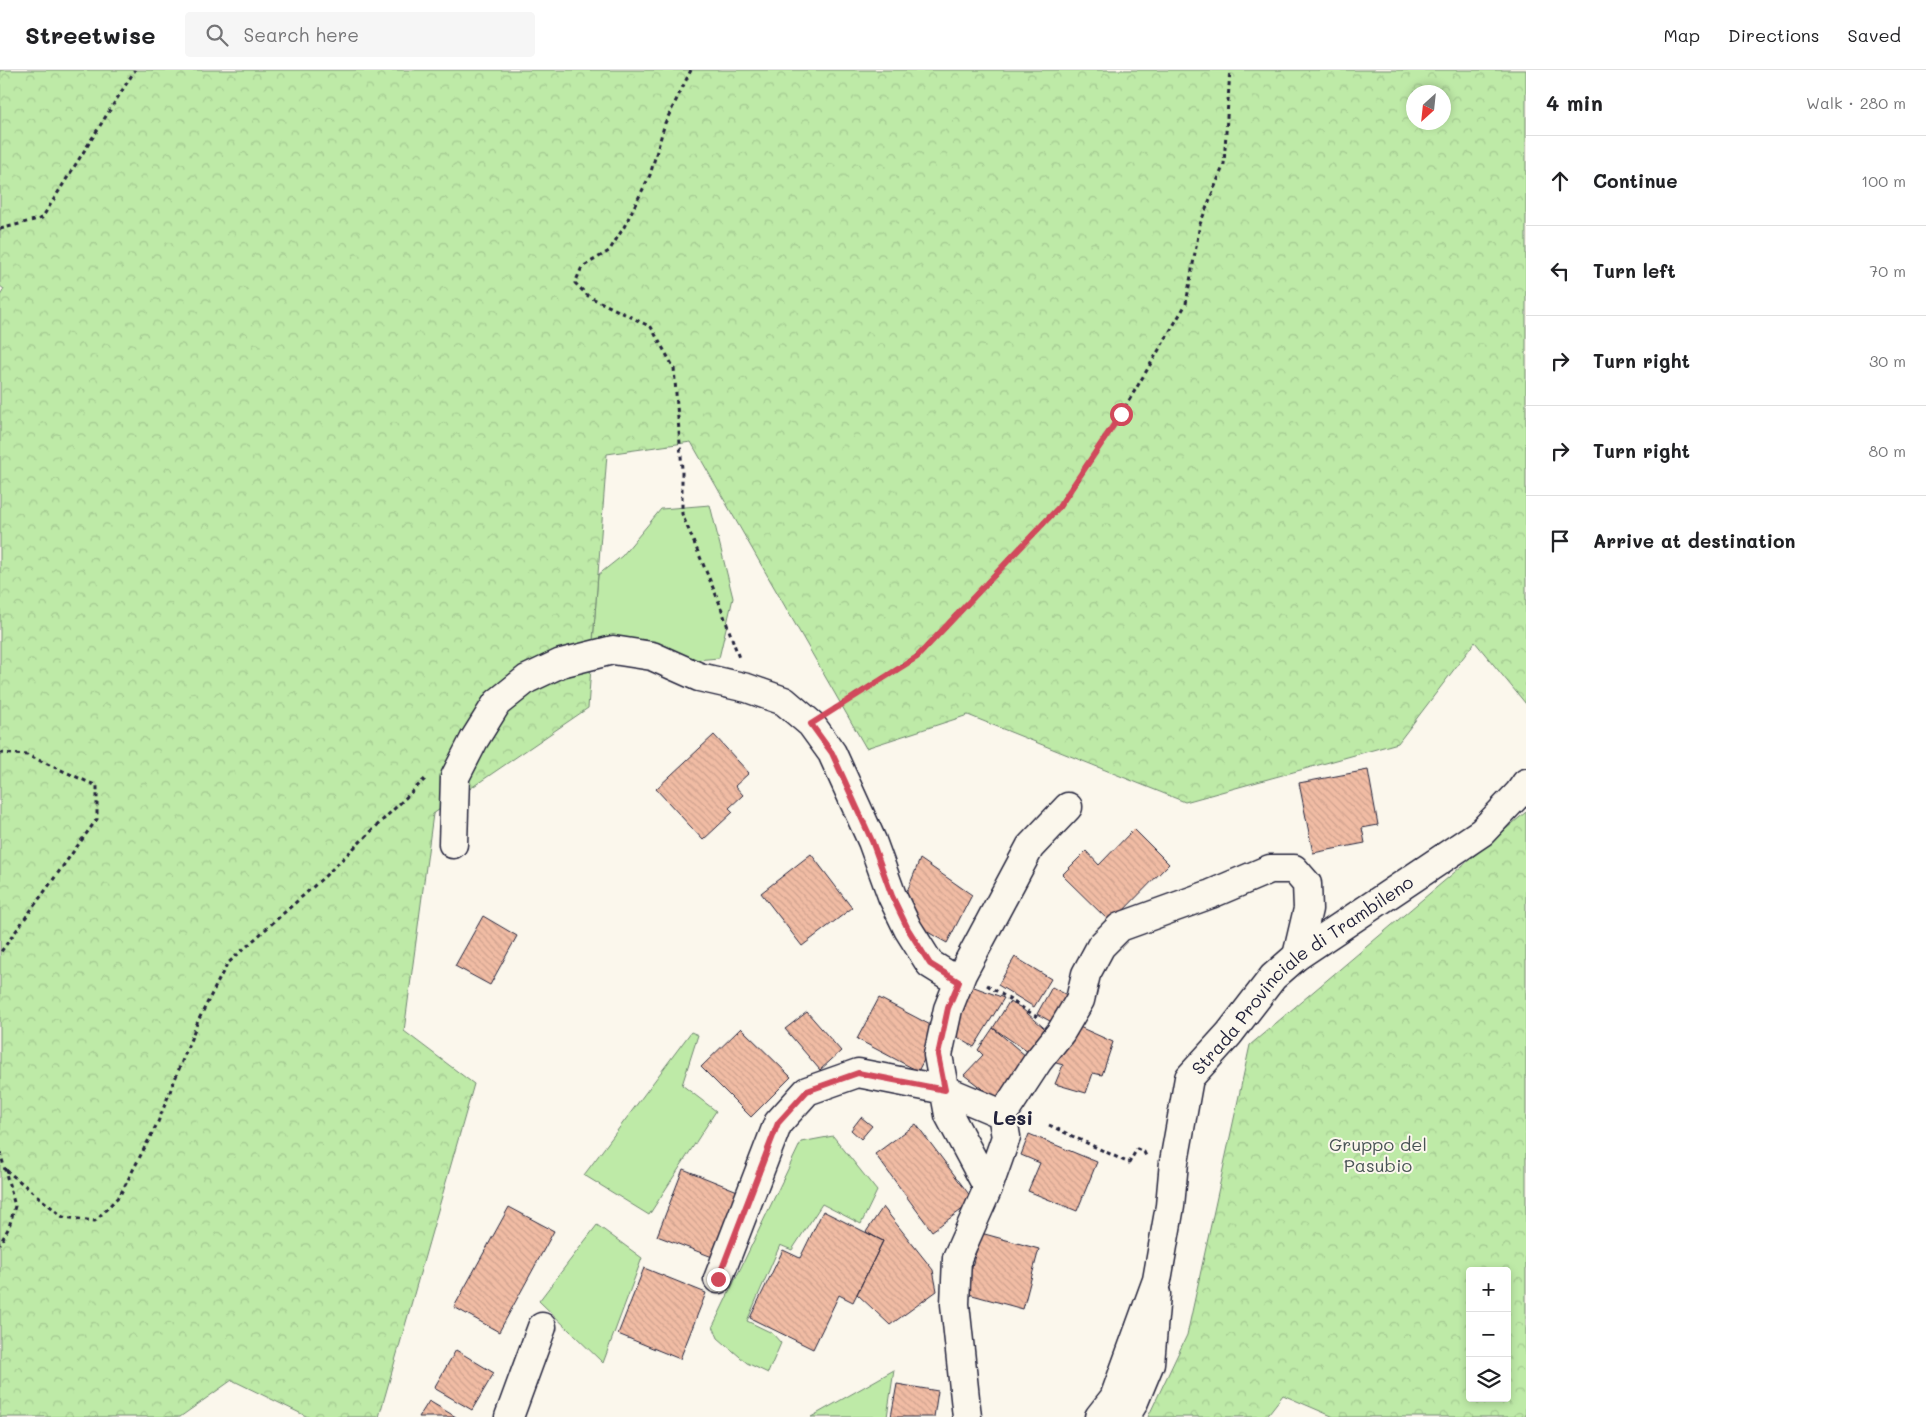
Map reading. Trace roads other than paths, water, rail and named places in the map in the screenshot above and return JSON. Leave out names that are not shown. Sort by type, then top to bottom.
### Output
[{"type":"street","points":[[453,844],[455,777],[474,740],[497,703],[527,680],[561,663],[613,650],[652,656],[699,677],[755,691],[784,701],[811,724],[832,753],[872,841],[892,896],[908,929],[930,964],[959,982]]},
{"type":"street","name":"Strada Provinciale di Trambileno","points":[[1099,1417],[1114,1398],[1157,1280],[1170,1206],[1174,1162],[1189,1078],[1229,1034],[1273,977],[1297,956],[1482,832],[1526,783]]},
{"type":"street","points":[[988,1188],[949,1115],[938,1055],[948,1008],[959,982],[1030,847],[1068,808]]},
{"type":"street","points":[[1002,1114],[1060,1032],[1080,1000],[1086,974],[1101,946],[1120,927],[1211,894],[1270,869],[1294,869],[1308,884],[1308,909],[1297,956]]},
{"type":"street","points":[[718,1279],[778,1123],[807,1091],[858,1073],[945,1090],[1002,1114]]},
{"type":"street","points":[[967,1417],[955,1304],[957,1258],[988,1188],[1006,1136],[1002,1114]]},
{"type":"street","points":[[1125,1417],[1133,1404],[1150,1363],[1157,1280]]},
{"type":"street","points":[[510,1417],[542,1327]]},
{"type":"district","name":"Lesi","points":[[1013,1117]]},
{"type":"park label","name":"Gruppo del Pasubio","points":[[1378,1154]]}]
